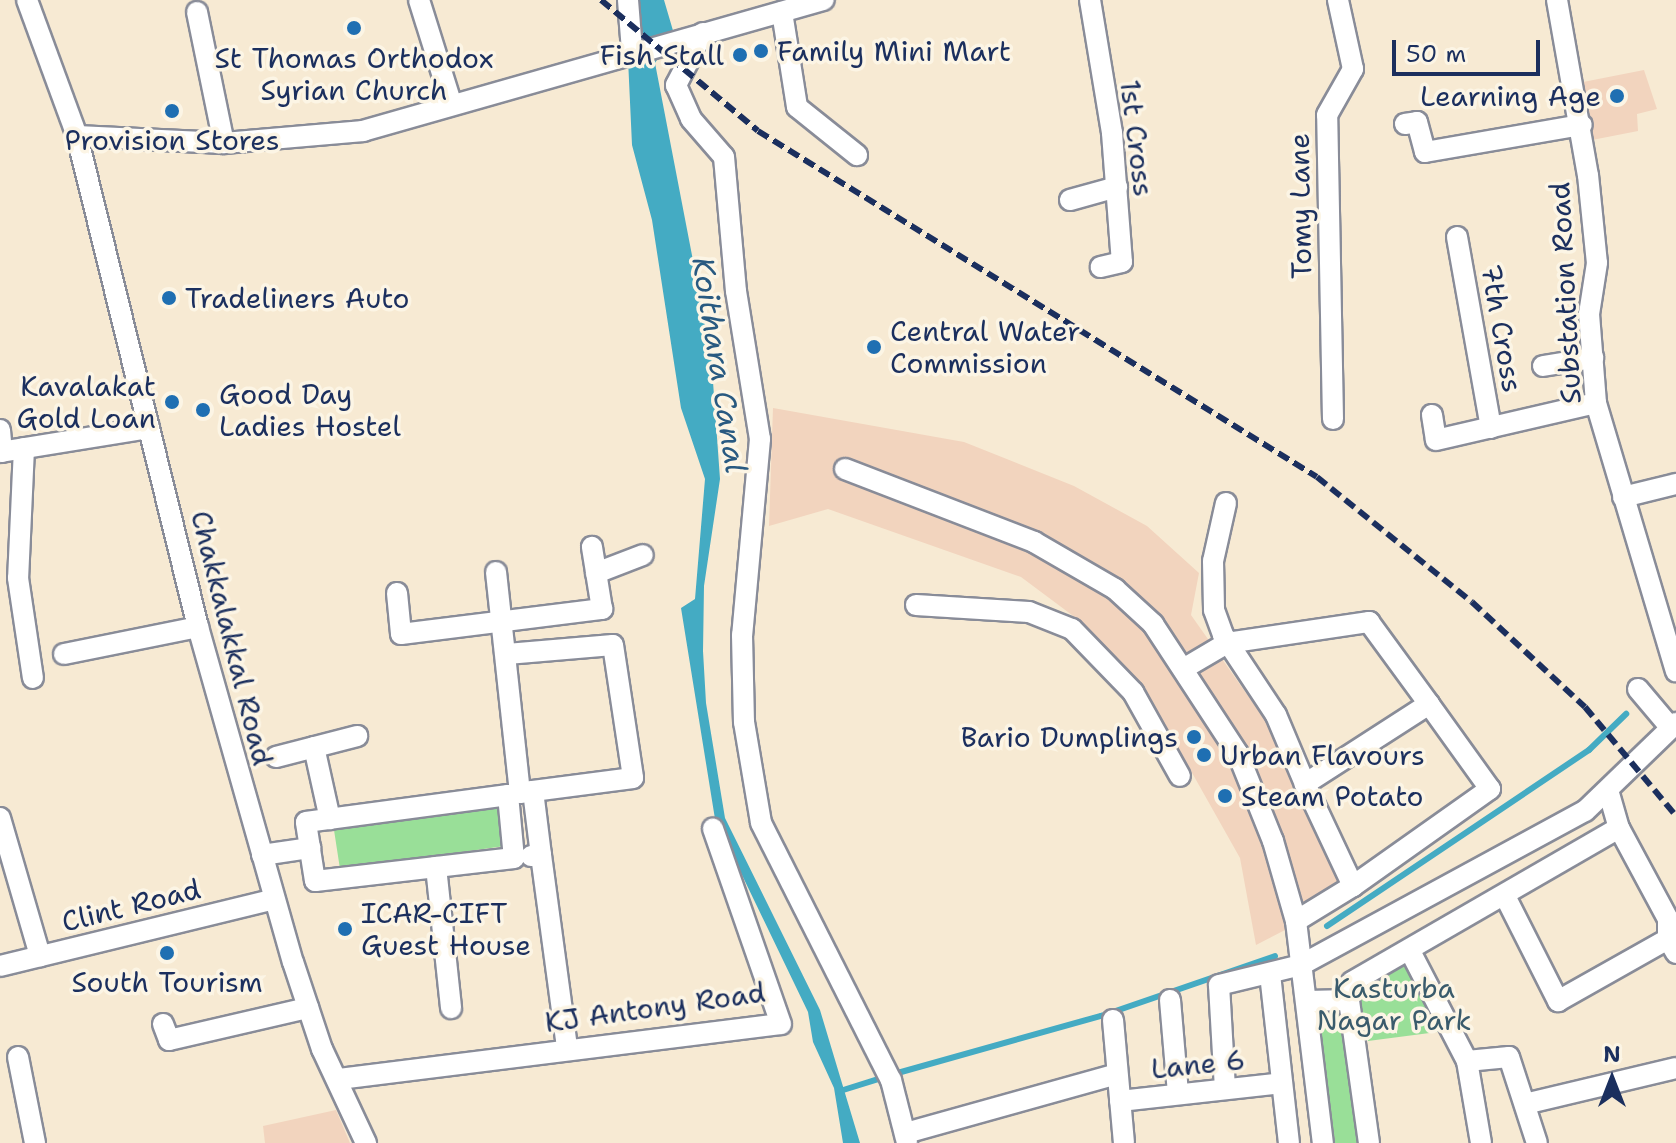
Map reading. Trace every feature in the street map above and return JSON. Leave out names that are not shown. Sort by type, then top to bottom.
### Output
[{"type":"street","name":"Chakkalakkal Road","points":[[27,0],[77,136],[198,627],[274,899],[322,1049],[339,1079],[366,1143]]},
{"type":"street","points":[[419,0],[451,102]]},
{"type":"street","points":[[628,0],[632,51]]},
{"type":"street","points":[[77,136],[224,143],[363,131],[451,102],[822,0]]},
{"type":"street","name":"1st Cross","points":[[1090,0],[1117,187],[1122,262],[1101,267]]},
{"type":"street","name":"Tomy Lane","points":[[1333,419],[1327,115],[1353,69],[1338,0]]},
{"type":"street","name":"Substation Road","points":[[1557,0],[1582,125],[1597,263],[1589,314],[1596,403],[1676,671]]},
{"type":"street","points":[[197,12],[224,143]]},
{"type":"street","points":[[782,12],[797,107],[857,155]]},
{"type":"street","points":[[703,33],[676,85],[691,119],[724,157],[736,291],[760,439],[742,635],[744,722],[761,823],[891,1080],[906,1138],[1117,1074]]},
{"type":"street","points":[[1405,124],[1417,122],[1425,152],[1582,125]]},
{"type":"street","points":[[1070,200],[1117,187]]},
{"type":"street","name":"7th Cross","points":[[1457,237],[1491,428]]},
{"type":"street","points":[[1543,366],[1593,358]]},
{"type":"street","name":"7th Cross","points":[[1432,415],[1436,440],[1596,403]]},
{"type":"street","points":[[0,430],[1,452],[149,428]]},
{"type":"street","points":[[24,448],[18,578],[33,678]]},
{"type":"street","points":[[845,469],[1034,542],[1115,589],[1153,624],[1238,754],[1296,921],[1323,1143]]},
{"type":"street","points":[[1623,497],[1676,484]]},
{"type":"street","points":[[1226,503],[1213,561],[1214,610],[1227,643],[1276,715],[1353,886]]},
{"type":"street","points":[[397,593],[401,634],[602,609],[592,547]]},
{"type":"street","points":[[596,573],[643,555]]},
{"type":"street","points":[[496,572],[520,793],[514,858]]},
{"type":"street","points":[[916,605],[1029,612],[1072,629],[1133,692],[1180,776]]},
{"type":"street","points":[[1183,669],[1227,643],[1369,622],[1490,789],[1353,886],[1296,921]]},
{"type":"street","points":[[64,654],[198,627]]},
{"type":"street","points":[[507,654],[613,645],[633,778],[306,822],[315,881],[541,855]]},
{"type":"street","points":[[1225,1089],[1219,985],[1301,965],[1585,811],[1673,725],[1638,689]]},
{"type":"street","points":[[1305,784],[1429,704]]},
{"type":"street","points":[[276,757],[357,736]]},
{"type":"street","points":[[314,747],[330,819]]},
{"type":"street","points":[[1505,896],[1558,1001],[1672,946],[1668,919],[1619,828],[1608,790]]},
{"type":"street","points":[[520,793],[541,855],[567,1047]]},
{"type":"street","points":[[0,818],[40,956]]},
{"type":"street","points":[[1369,1143],[1349,1000],[1352,982],[1619,828]]},
{"type":"street","name":"KJ Antony Road","points":[[339,1079],[567,1047],[781,1024],[713,829]]},
{"type":"street","points":[[262,855],[310,848]]},
{"type":"street","points":[[436,867],[451,1008]]},
{"type":"street","name":"Clint Road","points":[[0,966],[274,899]]},
{"type":"street","points":[[1410,951],[1467,1061],[1481,1143]]},
{"type":"street","points":[[1270,974],[1289,1143]]},
{"type":"street","points":[[1170,1000],[1178,1094]]},
{"type":"street","points":[[1307,1001],[1349,1000]]},
{"type":"street","points":[[163,1024],[169,1040],[308,1008]]},
{"type":"street","points":[[1113,1020],[1124,1143]]},
{"type":"street","points":[[18,1057],[35,1143]]},
{"type":"street","points":[[1467,1061],[1509,1057],[1537,1143]]},
{"type":"street","points":[[1525,1104],[1676,1068]]},
{"type":"street","name":"Lane 6","points":[[1120,1101],[1282,1083]]},
{"type":"shaded area","name":"Learning Age","points":[[1644,70],[1657,109],[1637,114],[1638,131],[1592,140],[1578,83]]},
{"type":"shaded area","points":[[773,408],[964,442],[1074,486],[1147,526],[1199,573],[1191,615],[1265,720],[1347,898],[1256,945],[1240,858],[1142,684],[1080,621],[1021,577],[828,509],[769,526]]},
{"type":"shaded area","points":[[336,1110],[350,1143],[265,1143],[263,1126]]},
{"type":"green space","points":[[499,807],[505,846],[340,869],[334,830]]},
{"type":"green space","name":"Kasturba Nagar Park","points":[[1407,959],[1445,1031],[1368,1041],[1357,993],[1363,982]]},
{"type":"green space","points":[[1343,1008],[1362,1143],[1335,1143],[1318,1010]]},
{"type":"water","name":"Koithara Canal","points":[[636,0],[664,0],[674,34],[655,63],[711,354],[720,479],[704,586],[703,651],[706,703],[725,818],[820,1010],[860,1143],[843,1143],[834,1088],[813,1042],[808,1012],[715,819],[681,608],[695,599],[705,479],[681,408],[652,220],[632,145],[628,59],[642,55]]},
{"type":"waterway","points":[[1327,926],[1589,750],[1626,714]]},
{"type":"waterway","points":[[894,1074],[1101,1016],[1275,956]]},
{"type":"waterway","points":[[840,1091],[882,1078]]},
{"type":"railway","points":[[601,0],[758,131],[1317,477],[1472,602],[1585,707],[1676,816]]},
{"type":"place","name":"St Thomas Orthodox Syrian Church","points":[[354,28]]},
{"type":"place","name":"Family Mini Mart","points":[[761,51]]},
{"type":"place","name":"Fish Stall","points":[[740,55]]},
{"type":"place","name":"Learning Age","points":[[1617,96]]},
{"type":"place","name":"Provision Stores","points":[[172,111]]},
{"type":"place","name":"Tradeliners Auto","points":[[169,298]]},
{"type":"place","name":"Central Water Commission","points":[[874,347]]},
{"type":"place","name":"Kavalakat Gold Loan","points":[[172,402]]},
{"type":"place","name":"Good Day Ladies Hostel","points":[[203,410]]},
{"type":"place","name":"Bario Dumplings","points":[[1194,737]]},
{"type":"place","name":"Urban Flavours","points":[[1204,755]]},
{"type":"place","name":"Steam Potato","points":[[1225,796]]},
{"type":"place","name":"ICAR-CIFT Guest House","points":[[345,929]]},
{"type":"place","name":"South Tourism","points":[[167,953]]}]
